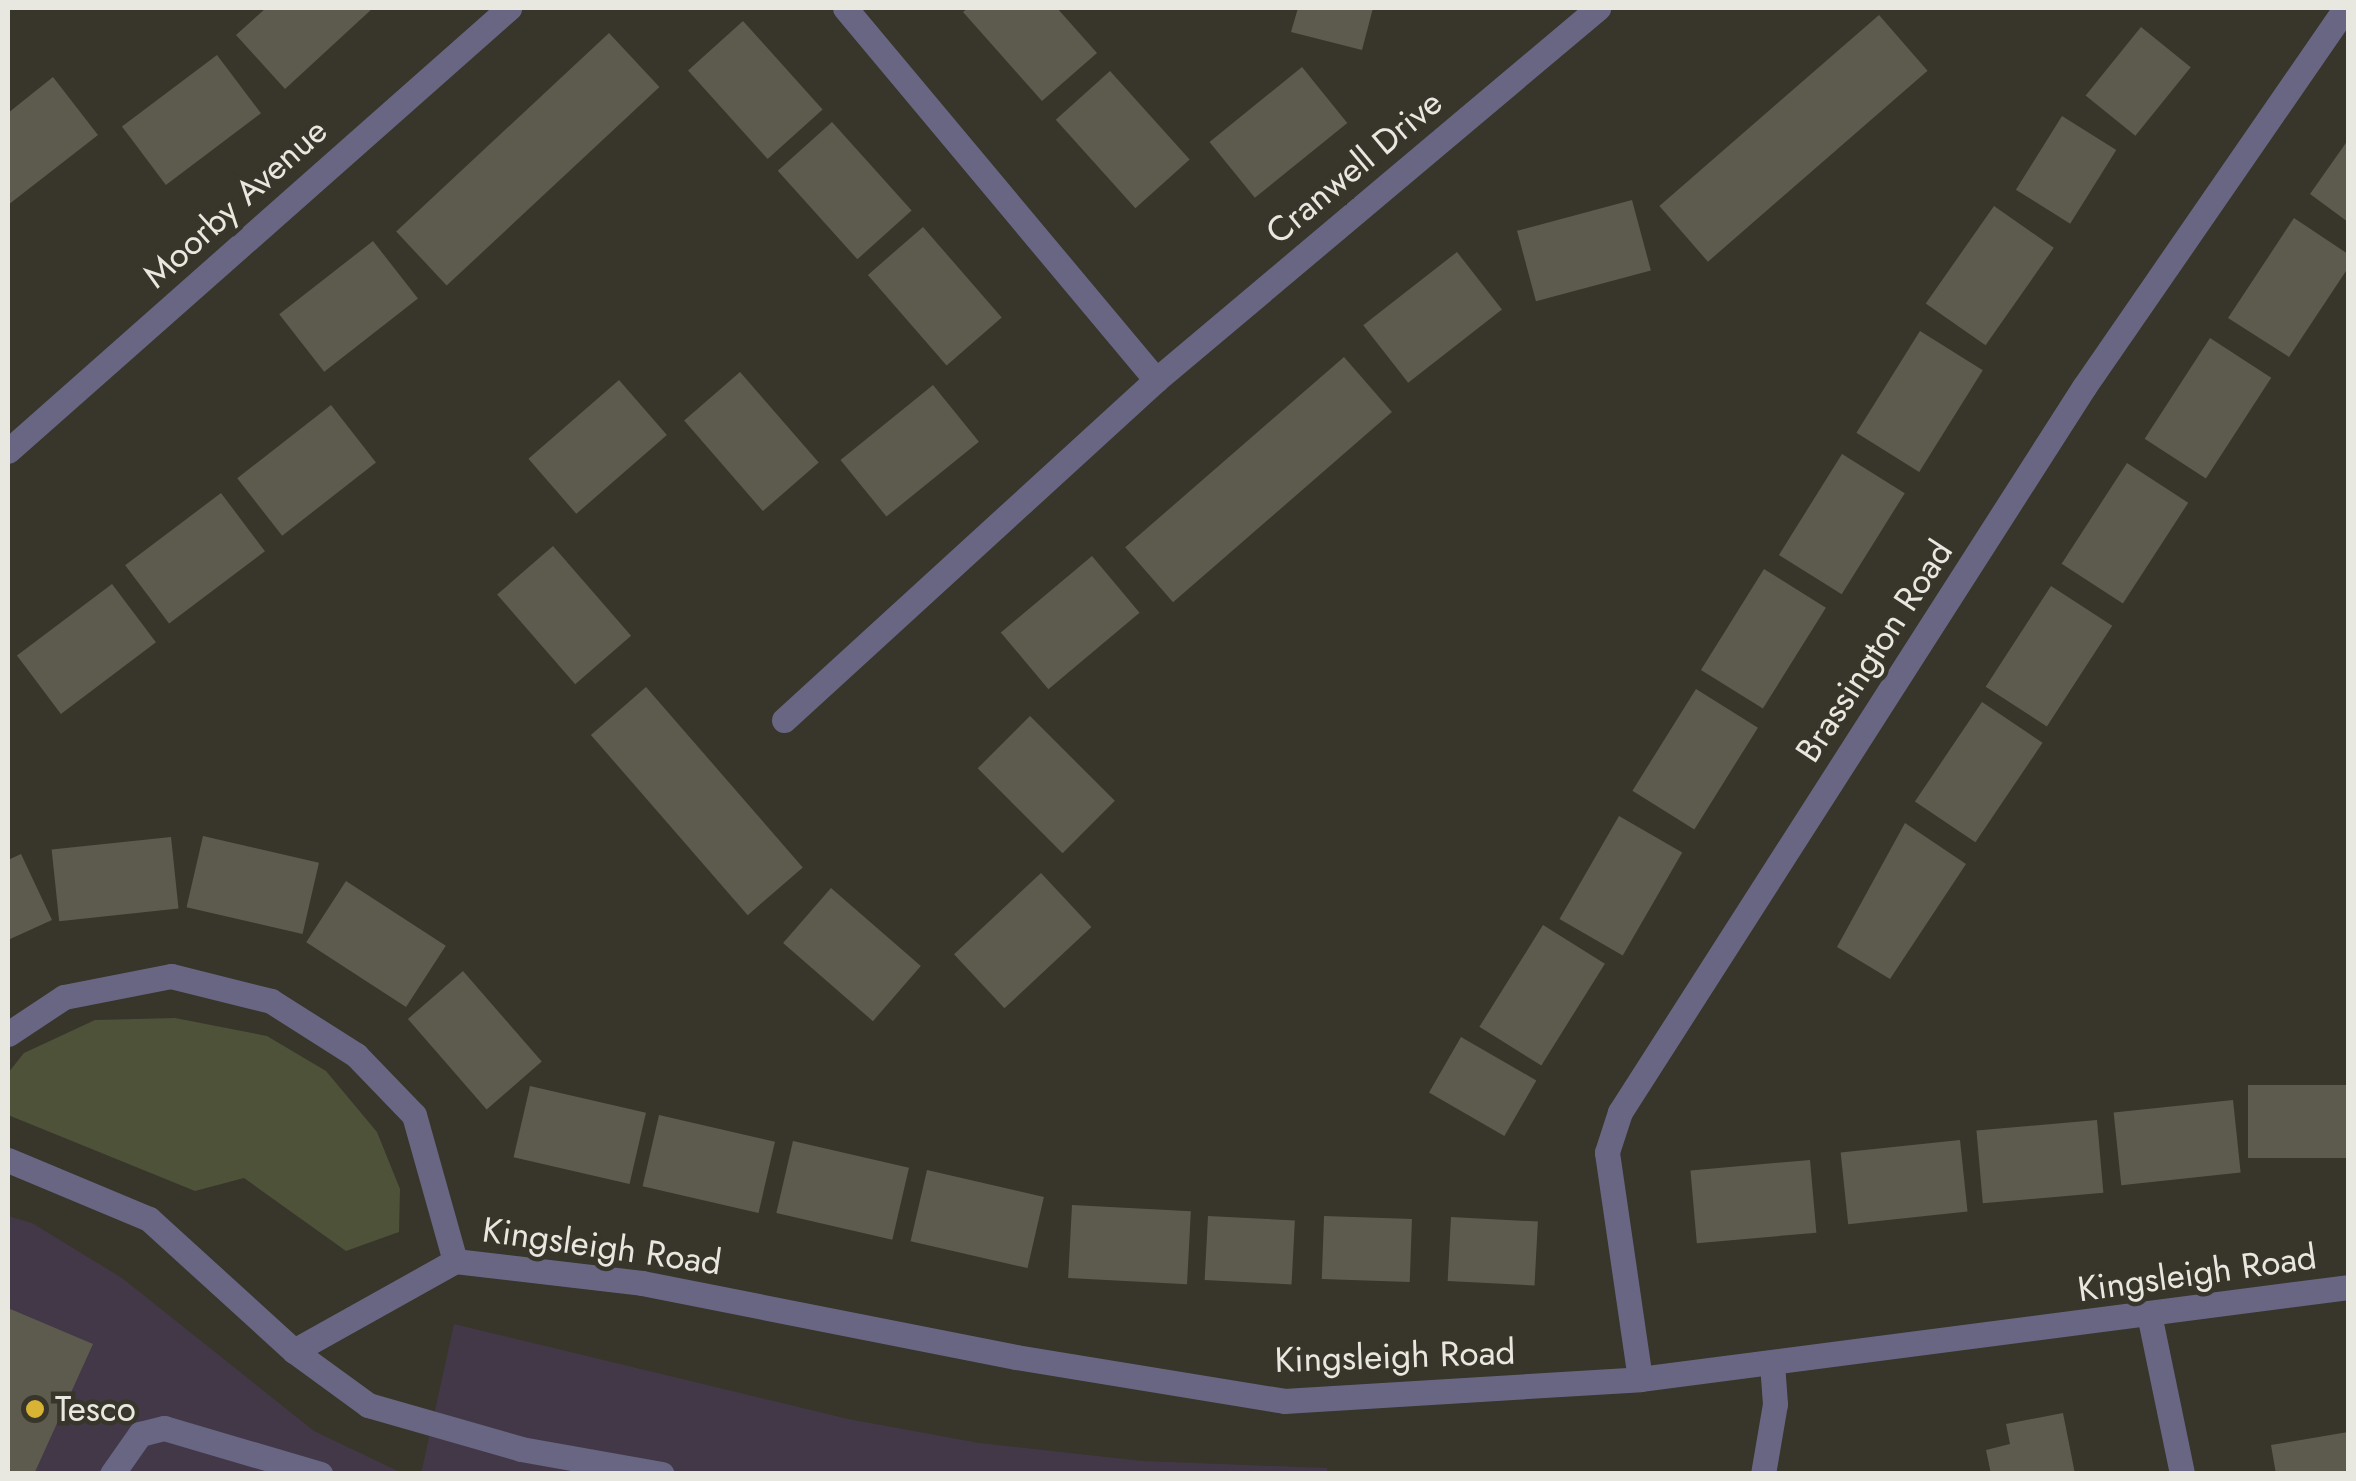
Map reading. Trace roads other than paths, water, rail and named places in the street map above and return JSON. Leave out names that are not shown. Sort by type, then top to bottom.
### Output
[{"type":"street","name":"Moorby Avenue","points":[[8,451],[509,8]]},
{"type":"street","points":[[845,8],[1156,380]]},
{"type":"street","name":"Cranwell Drive","points":[[784,720],[1156,380],[1598,8]]},
{"type":"street","name":"Brassington Road","points":[[1640,1379],[1608,1152],[1620,1112],[2084,387],[2346,8]]},
{"type":"street","points":[[8,1034],[64,997],[171,976],[270,1001],[356,1055],[414,1114],[456,1261]]},
{"type":"street","points":[[8,1160],[150,1219],[294,1351],[368,1405],[522,1449],[662,1474]]},
{"type":"street","name":"Kingsleigh Road","points":[[294,1351],[456,1261],[642,1283],[1016,1357],[1284,1401],[1640,1379],[2348,1287]]},
{"type":"street","points":[[2150,1314],[2182,1474]]},
{"type":"street","points":[[1764,1474],[1775,1404],[1772,1362]]},
{"type":"street","points":[[112,1474],[140,1434],[164,1428],[320,1474]]},
{"type":"place","name":"Tesco","points":[[35,1409]]}]
